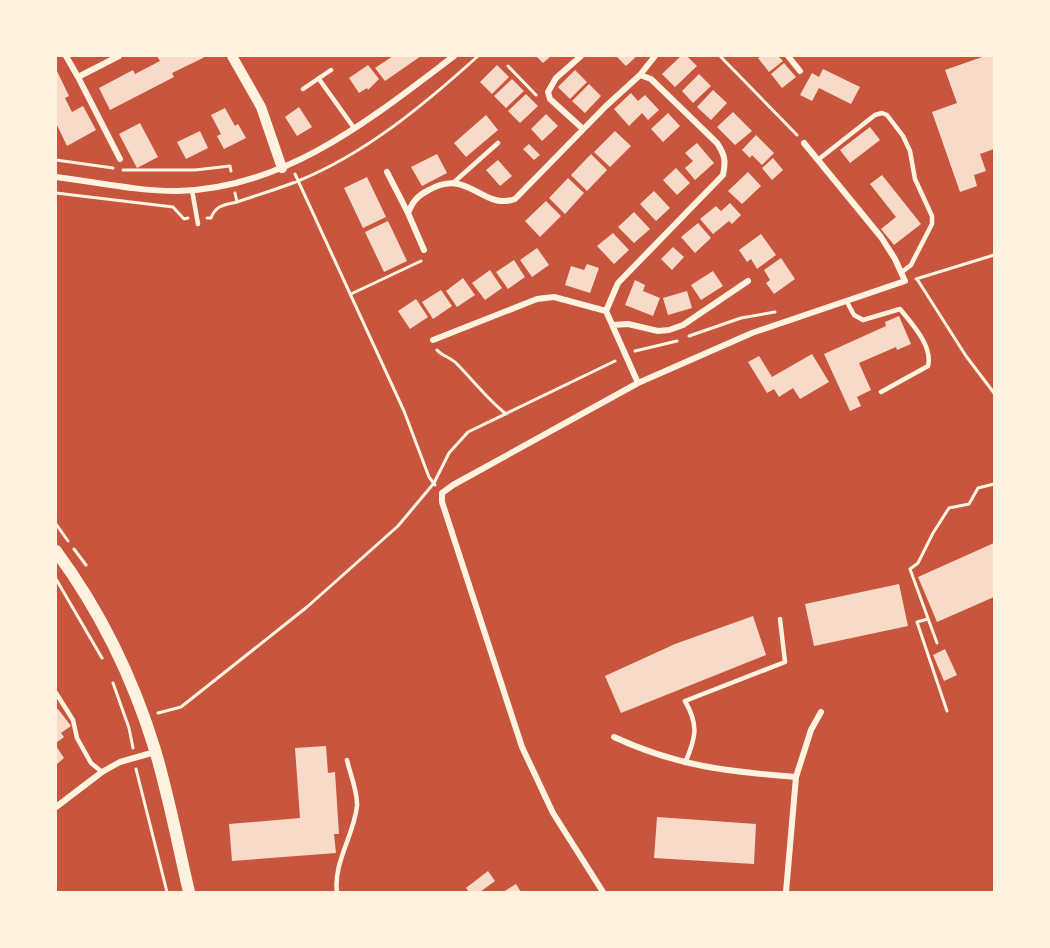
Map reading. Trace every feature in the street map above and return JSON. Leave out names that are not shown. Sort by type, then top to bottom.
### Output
[{"type":"main road","points":[[56,551],[115,646],[137,697],[155,751],[189,892]]},
{"type":"street","points":[[66,56],[120,159]]},
{"type":"street","points":[[78,77],[119,56]]},
{"type":"street","points":[[232,56],[261,107],[287,166]]},
{"type":"street","points":[[56,177],[146,190],[192,190],[233,185],[287,166],[319,151],[454,56]]},
{"type":"street","points":[[581,56],[556,78],[548,92],[550,99],[583,129]]},
{"type":"street","points":[[408,213],[417,197],[446,183],[461,183],[504,203],[516,199],[631,81],[640,75],[655,56]]},
{"type":"street","points":[[788,56],[800,71]]},
{"type":"street","points":[[606,311],[618,283],[723,175],[726,161],[717,143],[651,79],[640,75]]},
{"type":"street","points":[[603,892],[553,813],[522,747],[442,502],[442,493],[638,383],[752,333],[905,281],[881,237],[804,143]]},
{"type":"street","points":[[387,172],[424,249]]},
{"type":"street","points":[[614,325],[628,324],[658,332],[669,330],[683,325],[748,281]]},
{"type":"street","points":[[433,340],[537,299],[555,297],[606,311],[638,383]]},
{"type":"street","points":[[786,892],[796,777],[811,730],[821,712]]},
{"type":"street","points":[[614,737],[644,751],[685,764],[750,774],[796,777]]},
{"type":"street","points":[[56,807],[102,772],[120,762],[155,751]]},
{"type":"lane","points":[[303,89],[331,70]]},
{"type":"lane","points":[[319,79],[354,128]]},
{"type":"lane","points":[[819,159],[875,115],[882,113],[887,115],[903,136],[910,151],[915,178],[932,216],[932,224],[910,265],[902,272]]},
{"type":"lane","points":[[453,183],[498,143]]},
{"type":"lane","points":[[192,190],[198,224]]},
{"type":"lane","points":[[846,302],[854,315],[863,320],[900,309],[928,351],[930,359],[928,366],[881,392]]},
{"type":"lane","points":[[685,764],[693,743],[695,722],[685,701],[785,662],[780,619]]},
{"type":"lane","points":[[56,693],[73,720],[77,738],[91,763],[102,772]]},
{"type":"lane","points":[[336,892],[335,883],[352,832],[357,803],[347,760]]},
{"type":"path","points":[[720,56],[804,143]]},
{"type":"path","points":[[508,66],[533,91]]},
{"type":"path","points":[[287,166],[351,295],[404,411],[429,477],[434,483]]},
{"type":"path","points":[[56,193],[174,207],[184,219],[211,218],[214,210],[219,206],[237,202]]},
{"type":"path","points":[[351,295],[425,259],[424,249]]},
{"type":"path","points":[[905,281],[994,255]]},
{"type":"path","points":[[917,279],[966,356],[994,393]]},
{"type":"path","points":[[157,713],[181,707],[308,607],[398,526],[434,483],[449,453],[468,432],[643,348],[673,343],[741,318],[784,311],[798,318]]},
{"type":"path","points":[[433,340],[439,353],[453,360],[506,414]]},
{"type":"path","points":[[937,643],[910,569],[918,564],[933,533],[949,508],[969,504],[978,488],[994,484]]},
{"type":"path","points":[[56,579],[104,662]]},
{"type":"path","points":[[928,619],[917,622],[947,711]]},
{"type":"path","points":[[113,682],[129,728],[133,744],[133,758],[166,892]]},
{"type":"building","points":[[157,56],[207,56],[172,73],[174,77],[110,110],[99,88],[133,70],[135,74],[160,61]]},
{"type":"building","points":[[393,56],[421,56],[385,81],[375,68]]},
{"type":"building","points":[[536,56],[551,56],[543,63]]},
{"type":"building","points":[[616,56],[637,56],[626,66]]},
{"type":"building","points":[[681,56],[687,56],[697,66],[675,87],[662,74]]},
{"type":"building","points":[[778,56],[783,61],[769,72],[758,58]]},
{"type":"building","points":[[985,56],[993,56],[994,60],[994,149],[980,154],[986,171],[974,175],[977,186],[960,192],[932,112],[957,103],[945,70]]},
{"type":"building","points":[[784,63],[796,77],[782,88],[771,74]]},
{"type":"building","points":[[368,65],[379,79],[368,90],[367,88],[359,93],[349,78]]},
{"type":"building","points":[[497,65],[509,77],[492,94],[480,82]]},
{"type":"building","points":[[56,69],[69,96],[65,98],[72,112],[83,106],[96,130],[67,146],[56,123]]},
{"type":"building","points":[[823,69],[860,87],[851,104],[819,88],[812,101],[800,95],[812,73],[819,77]]},
{"type":"building","points":[[575,70],[587,82],[570,99],[558,87]]},
{"type":"building","points":[[699,74],[711,86],[693,103],[682,91]]},
{"type":"building","points":[[512,79],[524,91],[506,108],[494,96]]},
{"type":"building","points":[[589,84],[601,96],[585,113],[572,101]]},
{"type":"building","points":[[713,90],[727,103],[711,120],[697,107]]},
{"type":"building","points":[[631,93],[638,101],[645,95],[659,110],[648,120],[642,113],[629,126],[614,109]]},
{"type":"building","points":[[526,94],[538,106],[520,123],[508,111]]},
{"type":"building","points":[[299,107],[312,127],[297,136],[285,117]]},
{"type":"building","points":[[225,108],[235,126],[238,124],[246,138],[224,149],[217,136],[221,134],[211,115]]},
{"type":"building","points":[[733,112],[752,131],[735,145],[717,127]]},
{"type":"building","points":[[668,113],[680,126],[663,142],[651,129]]},
{"type":"building","points":[[546,114],[558,126],[542,141],[531,129]]},
{"type":"building","points":[[486,115],[498,130],[466,157],[454,143]]},
{"type":"building","points":[[140,123],[158,157],[137,168],[119,134]]},
{"type":"building","points":[[870,127],[880,140],[850,163],[840,150]]},
{"type":"building","points":[[200,131],[208,148],[186,159],[177,142]]},
{"type":"building","points":[[615,131],[631,146],[610,167],[594,152]]},
{"type":"building","points":[[756,135],[774,153],[762,165],[752,155],[750,158],[742,150]]},
{"type":"building","points":[[697,143],[714,163],[695,180],[685,168],[693,161],[685,153]]},
{"type":"building","points":[[529,144],[540,155],[534,160],[523,149]]},
{"type":"building","points":[[437,154],[447,173],[422,186],[411,167]]},
{"type":"building","points":[[591,154],[607,170],[587,191],[571,175]]},
{"type":"building","points":[[773,158],[783,170],[772,180],[762,168]]},
{"type":"building","points":[[498,160],[512,176],[500,186],[486,170]]},
{"type":"building","points":[[676,168],[690,183],[677,195],[663,180]]},
{"type":"building","points":[[748,172],[761,186],[742,204],[728,191]]},
{"type":"building","points":[[882,175],[921,224],[894,245],[881,229],[896,217],[870,184]]},
{"type":"building","points":[[367,177],[386,217],[363,228],[344,188]]},
{"type":"building","points":[[568,178],[584,193],[565,214],[549,198]]},
{"type":"building","points":[[654,191],[670,208],[656,221],[640,204]]},
{"type":"building","points":[[546,201],[561,216],[540,237],[525,221]]},
{"type":"building","points":[[730,203],[741,215],[732,224],[729,221],[713,234],[700,219],[716,206],[721,211]]},
{"type":"building","points":[[634,212],[650,229],[634,243],[618,227]]},
{"type":"building","points":[[388,221],[407,261],[384,272],[365,232]]},
{"type":"building","points":[[698,223],[711,238],[695,253],[681,237]]},
{"type":"building","points":[[613,233],[629,250],[614,264],[597,246]]},
{"type":"building","points":[[761,234],[776,255],[757,269],[751,259],[747,262],[739,250]]},
{"type":"building","points":[[673,247],[684,257],[672,270],[661,259]]},
{"type":"building","points":[[537,248],[549,265],[532,277],[520,260]]},
{"type":"building","points":[[781,258],[795,279],[774,294],[766,283],[770,280],[764,270]]},
{"type":"building","points":[[514,260],[525,277],[508,289],[496,272]]},
{"type":"building","points":[[587,264],[599,268],[590,293],[565,285],[571,266],[584,270]]},
{"type":"building","points":[[490,270],[502,288],[485,300],[472,283]]},
{"type":"building","points":[[713,271],[723,286],[701,300],[691,285]]},
{"type":"building","points":[[463,278],[475,295],[457,307],[446,291]]},
{"type":"building","points":[[635,280],[645,285],[643,291],[660,298],[653,316],[625,305]]},
{"type":"building","points":[[441,290],[452,306],[433,319],[422,302]]},
{"type":"building","points":[[687,291],[692,308],[668,315],[663,298]]},
{"type":"building","points":[[416,299],[428,317],[410,329],[398,311]]},
{"type":"building","points":[[899,316],[911,344],[897,350],[896,347],[859,363],[871,390],[857,397],[861,406],[850,411],[824,354],[886,326],[885,322]]},
{"type":"building","points":[[812,354],[829,382],[800,399],[793,388],[779,397],[774,389],[767,393],[748,362],[759,356],[772,377]]},
{"type":"building","points":[[994,543],[994,597],[937,622],[918,577]]},
{"type":"building","points":[[899,584],[908,626],[814,646],[805,604]]},
{"type":"building","points":[[753,616],[766,655],[621,713],[605,676],[675,644]]},
{"type":"building","points":[[945,649],[957,675],[944,681],[933,655]]},
{"type":"building","points":[[58,709],[71,726],[61,733],[64,737],[56,743],[56,710]]},
{"type":"building","points":[[56,746],[64,758],[56,765]]},
{"type":"building","points":[[326,746],[328,773],[335,772],[339,834],[334,834],[336,853],[232,861],[229,824],[300,818],[295,748]]},
{"type":"building","points":[[657,817],[756,824],[754,864],[654,858]]},
{"type":"building","points":[[488,871],[495,881],[480,892],[469,892],[466,888]]},
{"type":"building","points":[[516,884],[521,892],[503,892]]}]
